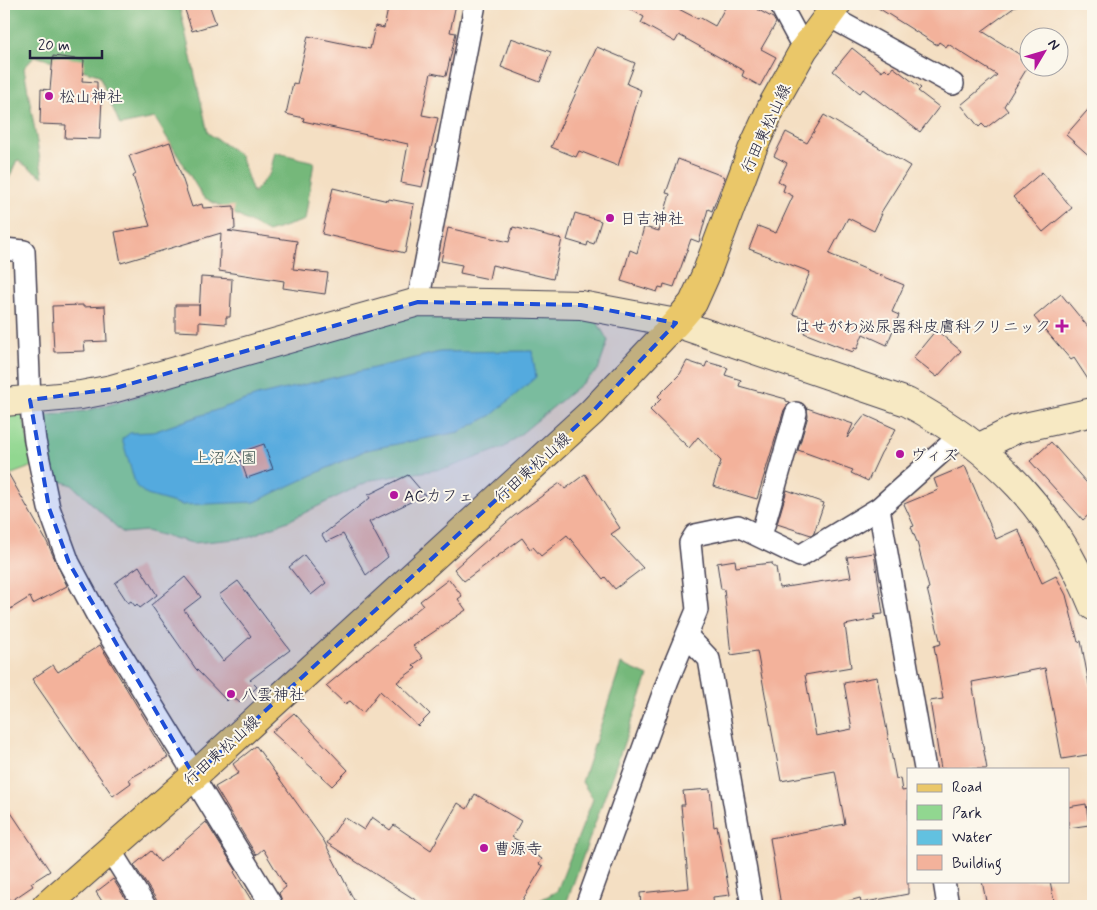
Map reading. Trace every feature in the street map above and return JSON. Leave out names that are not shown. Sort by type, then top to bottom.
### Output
[{"type":"main road","name":"行田東松山線","points":[[46,906],[194,776],[592,412],[676,323],[692,303],[706,274],[752,150],[773,104],[804,49],[832,10]]},
{"type":"street","points":[[418,302],[475,4]]},
{"type":"street","points":[[784,4],[783,10],[804,49]]},
{"type":"street","points":[[832,10],[953,84]]},
{"type":"street","points":[[4,249],[24,251],[30,400],[35,441],[49,508],[69,563],[98,617],[272,906]]},
{"type":"street","points":[[4,402],[81,395],[112,389],[418,302],[581,305],[676,323],[907,402],[936,418],[970,442],[1024,490],[1042,511],[1074,564],[1093,606]]},
{"type":"street","points":[[586,906],[668,680],[697,610],[690,543],[695,535],[738,526],[800,556],[879,508],[970,442],[1016,429],[1093,412]]},
{"type":"street","points":[[761,536],[796,413]]},
{"type":"street","points":[[879,508],[925,768]]},
{"type":"street","points":[[687,636],[709,659],[752,906]]},
{"type":"street","points":[[110,850],[145,906]]},
{"type":"street","points":[[944,882],[948,906]]},
{"type":"highlighted area","points":[[418,302],[581,305],[676,323],[592,412],[194,776],[69,563],[49,508],[30,400],[112,389]]},
{"type":"green space","points":[[4,4],[179,4],[208,133],[240,155],[253,193],[270,173],[275,152],[314,162],[305,220],[268,232],[203,197],[155,118],[120,125],[99,75],[35,56],[24,68],[43,177],[17,160],[4,190]]},
{"type":"green space","name":"上沼公園","points":[[418,313],[595,318],[608,341],[598,370],[505,447],[448,468],[371,480],[290,520],[246,538],[193,543],[146,531],[123,533],[72,485],[54,479],[42,416],[85,411],[112,404]]},
{"type":"green space","points":[[23,414],[33,466],[4,477],[4,416]]},
{"type":"green space","points":[[621,664],[648,676],[566,904],[563,906],[529,906],[557,891],[593,799],[582,782]]},
{"type":"water","points":[[532,351],[536,377],[492,415],[459,432],[366,450],[255,502],[182,505],[147,495],[136,486],[122,439],[130,433],[153,432],[257,396],[440,352]]},
{"type":"building","points":[[183,4],[209,4],[216,24],[192,31]]},
{"type":"building","points":[[389,4],[456,4],[450,32],[456,33],[446,76],[431,73],[422,115],[438,118],[422,187],[401,183],[408,144],[303,121],[304,118],[286,114],[293,83],[297,84],[308,36],[370,49],[375,26],[384,28]]},
{"type":"building","points":[[621,4],[669,4],[715,26],[727,4],[748,4],[773,18],[776,23],[761,49],[776,57],[760,86],[742,76],[744,71],[679,35],[675,42],[641,23],[644,17]]},
{"type":"building","points":[[872,4],[1019,4],[982,31],[1020,55],[1021,78],[1004,106],[1008,111],[986,128],[982,124],[979,127],[961,105],[997,75],[948,44],[946,47],[939,42],[937,45]]},
{"type":"building","points":[[511,38],[551,52],[540,82],[501,67]]},
{"type":"building","points":[[597,47],[635,63],[627,84],[641,90],[618,166],[579,151],[576,157],[551,147]]},
{"type":"building","points":[[852,48],[882,72],[885,68],[889,72],[893,67],[921,88],[918,91],[939,107],[920,132],[863,89],[860,93],[833,71]]},
{"type":"building","points":[[53,56],[84,60],[82,81],[97,82],[97,97],[102,97],[100,139],[65,138],[66,125],[40,124],[41,89],[50,90]]},
{"type":"building","points":[[1093,104],[1093,159],[1066,135]]},
{"type":"building","points":[[824,115],[910,166],[880,214],[882,214],[874,231],[848,218],[829,254],[904,285],[892,312],[899,315],[887,345],[863,334],[857,349],[854,348],[853,352],[804,333],[809,320],[793,314],[810,272],[749,249],[758,226],[776,233],[793,196],[783,191],[785,185],[778,181],[787,163],[774,156],[786,132],[807,143]]},
{"type":"building","points":[[170,142],[192,207],[202,204],[203,208],[234,206],[235,229],[228,231],[297,241],[293,269],[328,273],[325,294],[283,288],[284,281],[219,271],[221,233],[121,263],[115,232],[150,226],[133,176],[136,174],[129,156]]},
{"type":"building","points":[[678,159],[725,177],[712,211],[708,209],[699,242],[691,239],[674,287],[664,284],[663,288],[659,287],[657,292],[621,281],[630,250],[637,253],[644,227],[659,231],[670,194],[666,193]]},
{"type":"building","points":[[1042,172],[1072,208],[1043,232],[1013,197]]},
{"type":"building","points":[[333,188],[388,201],[389,199],[414,204],[405,253],[322,234]]},
{"type":"building","points":[[575,213],[601,221],[594,244],[588,242],[587,246],[567,240]]},
{"type":"building","points":[[513,227],[562,239],[553,279],[492,265],[489,279],[460,273],[462,265],[441,261],[448,228],[509,242]]},
{"type":"building","points":[[201,277],[232,279],[230,317],[226,317],[226,324],[199,322],[199,332],[175,331],[175,305],[199,305],[199,315]]},
{"type":"building","name":"はせがわ泌尿器科皮膚科クリニック","points":[[1061,294],[1093,333],[1093,387],[1074,358],[1071,360],[1034,317]]},
{"type":"building","points":[[83,305],[83,307],[105,306],[107,341],[84,342],[85,351],[54,352],[52,306]]},
{"type":"building","points":[[936,330],[961,351],[937,377],[913,358]]},
{"type":"building","points":[[687,361],[705,367],[707,362],[728,368],[725,375],[741,380],[739,386],[786,399],[786,401],[790,402],[784,410],[757,499],[713,486],[721,461],[698,437],[689,448],[650,410],[661,399],[658,396],[680,374]]},
{"type":"building","points":[[807,408],[853,424],[847,438],[865,415],[896,429],[881,453],[868,481],[851,473],[853,470],[798,450],[808,416]]},
{"type":"building","points":[[1051,442],[1093,490],[1093,511],[1083,520],[1030,461]]},
{"type":"building","points":[[264,444],[273,469],[247,478],[238,453]]},
{"type":"building","points":[[4,466],[47,542],[67,586],[33,604],[30,597],[4,613]]},
{"type":"building","points":[[965,466],[996,539],[1018,529],[1042,583],[1056,576],[1066,595],[1078,642],[1081,641],[1093,705],[1093,754],[1062,759],[1045,668],[972,682],[987,768],[941,768],[930,701],[943,699],[934,646],[941,644],[927,589],[929,588],[917,542],[911,527],[914,526],[904,504],[938,490],[934,479]]},
{"type":"building","points":[[585,474],[620,528],[611,534],[643,568],[615,589],[605,577],[603,579],[567,535],[541,556],[533,547],[530,549],[522,538],[464,581],[454,569],[514,516],[560,483],[565,489]]},
{"type":"building","points":[[408,475],[425,495],[369,522],[388,557],[366,575],[343,534],[326,542],[322,535],[370,498],[368,495]]},
{"type":"building","points":[[787,490],[824,503],[814,533],[811,535],[777,524]]},
{"type":"building","points":[[874,553],[883,614],[874,615],[875,619],[845,625],[851,667],[805,675],[816,736],[852,729],[844,683],[877,677],[896,779],[900,778],[902,791],[907,790],[908,894],[861,903],[860,898],[831,906],[781,906],[770,838],[845,824],[835,771],[781,781],[757,651],[731,655],[724,589],[721,589],[717,563],[735,560],[736,567],[772,563],[773,567],[776,567],[779,588],[851,577],[847,557]]},
{"type":"building","points":[[304,555],[326,583],[311,595],[289,567]]},
{"type":"building","points":[[139,566],[157,595],[140,608],[131,601],[128,603],[115,583]]},
{"type":"building","points":[[185,577],[201,597],[184,610],[223,661],[251,636],[219,595],[238,581],[290,650],[250,680],[257,687],[240,703],[232,696],[227,701],[196,669],[151,605]]},
{"type":"building","points":[[449,579],[462,596],[458,599],[466,610],[413,646],[423,658],[413,665],[416,668],[397,682],[430,714],[418,726],[380,691],[363,713],[350,701],[345,704],[326,686],[423,605],[420,601]]},
{"type":"building","points":[[100,645],[168,757],[129,779],[131,783],[113,796],[32,679],[53,665],[58,672]]},
{"type":"building","points":[[294,713],[348,770],[332,786],[272,732]]},
{"type":"building","points":[[256,746],[324,841],[357,906],[284,906],[279,893],[286,887],[263,849],[256,855],[215,787],[239,773],[233,764]]},
{"type":"building","points":[[710,789],[714,827],[717,826],[730,895],[713,897],[714,906],[641,906],[640,893],[689,888],[681,805],[685,805],[683,791]]},
{"type":"building","points":[[475,794],[521,821],[512,837],[522,843],[520,846],[542,859],[539,864],[543,866],[519,906],[425,906],[327,843],[344,817],[364,830],[372,817],[390,830],[394,825],[431,850],[458,803],[467,809]]},
{"type":"building","points":[[4,802],[50,871],[31,883],[33,886],[11,901],[4,891]]},
{"type":"building","points":[[1086,804],[1089,825],[1070,828],[1070,807]]},
{"type":"building","points":[[206,822],[236,870],[234,872],[255,906],[157,906],[156,899],[134,865],[151,851],[160,862]]},
{"type":"building","points":[[113,879],[130,906],[105,906],[96,892]]},
{"type":"building","points":[[982,882],[1050,882],[1055,906],[987,906]]},
{"type":"place","name":"松山神社","points":[[49,96]]},
{"type":"place","name":"日吉神社","points":[[610,218]]},
{"type":"place","name":"はせがわ泌尿器科皮膚科クリニック","points":[[1062,326]]},
{"type":"place","name":"ヴィズ","points":[[900,454]]},
{"type":"place","name":"ACカフェ","points":[[394,495]]},
{"type":"place","name":"八雲神社","points":[[231,694]]},
{"type":"place","name":"曹源寺","points":[[484,848]]}]
